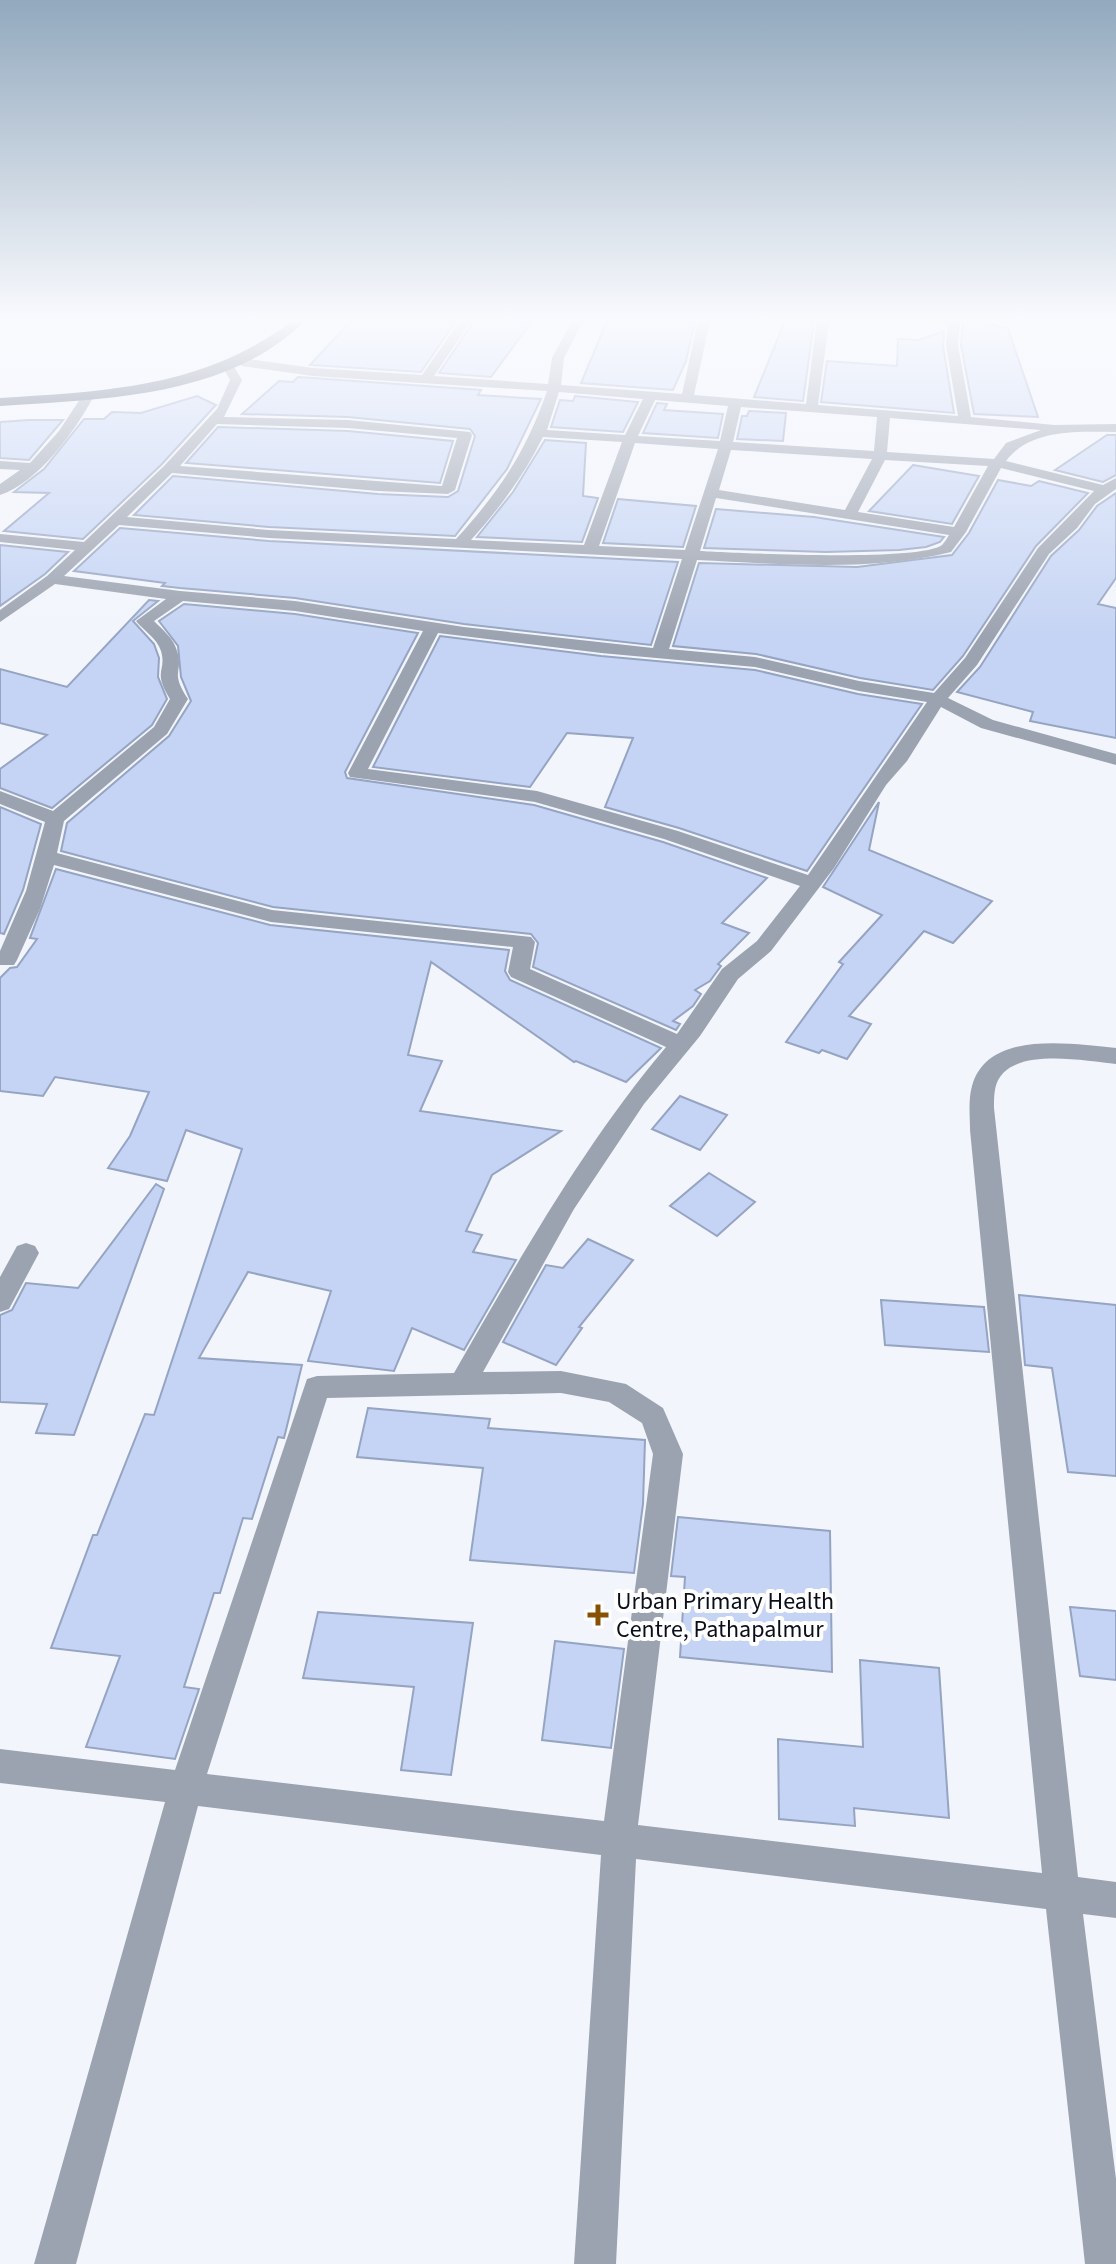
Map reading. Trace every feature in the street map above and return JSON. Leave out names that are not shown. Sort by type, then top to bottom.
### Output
[{"type":"street","points":[[0,491],[33,467],[59,441],[68,427]]},
{"type":"street","points":[[0,617],[52,579],[87,547],[169,469],[205,427]]},
{"type":"street","points":[[169,469],[240,472],[411,490],[448,490],[465,435],[376,427]]},
{"type":"street","points":[[460,543],[493,507],[521,467],[541,427]]},
{"type":"street","points":[[590,549],[636,427]]},
{"type":"street","points":[[660,653],[730,427]]},
{"type":"street","points":[[850,514],[880,456],[883,427]]},
{"type":"street","points":[[1041,427],[1116,428]]},
{"type":"street","points":[[115,520],[187,529],[692,555],[816,560],[920,555],[946,549],[1011,446],[1059,428]]},
{"type":"street","points":[[539,433],[998,463],[1110,486]]},
{"type":"street","points":[[0,465],[33,467]]},
{"type":"street","points":[[462,1384],[565,1203],[636,1098],[681,1045],[730,974],[764,946],[812,883],[938,699],[971,661],[1043,551],[1072,525],[1090,501],[1110,486]]},
{"type":"street","points":[[711,493],[959,532]]},
{"type":"street","points":[[0,538],[87,547]]},
{"type":"street","points":[[52,579],[755,662],[859,686],[938,699],[987,724],[1116,760]]},
{"type":"street","points":[[6,960],[24,927],[48,857],[55,819],[161,730],[179,699],[167,680],[170,653],[162,638],[144,621],[180,596]]},
{"type":"street","points":[[434,626],[357,773],[537,797],[671,835],[812,883]]},
{"type":"street","points":[[0,797],[55,819]]},
{"type":"street","points":[[48,857],[271,916],[524,942],[519,972],[681,1045]]},
{"type":"street","points":[[1106,2264],[1062,1893],[982,1130],[984,1082],[1002,1059],[1047,1050],[1116,1056]]},
{"type":"street","points":[[0,1302],[26,1253]]},
{"type":"street","points":[[55,2264],[186,1787],[317,1387],[561,1382],[616,1392],[653,1416],[668,1454],[619,1840],[595,2264]]},
{"type":"street","points":[[0,1766],[1116,1900]]},
{"type":"building","points":[[0,427],[57,427],[29,460],[0,458]]},
{"type":"building","points":[[78,427],[196,427],[162,464],[83,539],[4,531],[49,493],[14,492],[44,469]]},
{"type":"building","points":[[218,427],[348,431],[453,441],[440,483],[186,463]]},
{"type":"building","points":[[446,427],[528,427],[507,469],[455,536],[269,527],[134,515],[173,476],[448,497],[458,491],[475,436],[470,429]]},
{"type":"building","points":[[551,427],[626,427],[623,432]]},
{"type":"building","points":[[646,427],[720,427],[718,438],[643,433]]},
{"type":"building","points":[[740,427],[785,427],[783,441],[737,439]]},
{"type":"building","points":[[1107,435],[1116,435],[1116,475],[1103,482],[1055,470]]},
{"type":"building","points":[[545,440],[586,443],[583,496],[598,498],[582,542],[477,537],[513,492]]},
{"type":"building","points":[[913,465],[979,476],[952,524],[869,511]]},
{"type":"building","points":[[998,480],[1031,486],[1039,481],[1088,493],[1036,546],[963,656],[933,690],[860,678],[756,654],[673,646],[699,563],[857,567],[952,555],[969,533]]},
{"type":"building","points":[[1116,493],[1116,578],[1098,604],[1116,608],[1116,738],[1030,721],[1033,712],[957,692],[980,667],[1051,556],[1079,530],[1097,506]]},
{"type":"building","points":[[618,499],[696,506],[683,547],[603,543]]},
{"type":"building","points":[[716,509],[814,517],[944,537],[940,542],[926,547],[899,550],[826,552],[704,548]]},
{"type":"building","points":[[120,528],[269,541],[678,562],[651,645],[464,624],[295,598],[162,586],[165,583],[74,571]]},
{"type":"building","points":[[0,545],[68,552],[45,574],[0,606]]},
{"type":"building","points":[[149,600],[158,601],[133,621],[154,644],[159,658],[158,677],[167,699],[152,725],[52,808],[0,788],[0,769],[47,735],[0,723],[0,669],[67,687]]},
{"type":"building","points":[[184,604],[295,614],[418,633],[345,772],[347,778],[534,805],[663,842],[767,878],[722,923],[749,933],[718,964],[721,966],[710,981],[695,990],[701,994],[693,1006],[673,1021],[680,1024],[676,1030],[533,967],[538,943],[531,934],[273,907],[61,851],[67,823],[169,736],[191,701],[181,677],[178,646],[159,621]]},
{"type":"building","points":[[440,636],[601,656],[755,670],[858,694],[922,704],[807,871],[605,807],[633,738],[567,733],[530,787],[373,767]]},
{"type":"building","points":[[879,802],[869,850],[992,901],[953,943],[924,931],[849,1016],[871,1024],[847,1059],[786,1042],[843,964],[839,962],[882,915],[823,887]]},
{"type":"building","points":[[0,807],[41,824],[23,890],[4,934],[0,933]]},
{"type":"building","points":[[56,869],[270,925],[509,950],[505,971],[510,980],[661,1048],[626,1082],[574,1062],[431,962],[408,1055],[442,1061],[420,1111],[561,1131],[492,1175],[466,1231],[482,1235],[473,1252],[516,1260],[464,1350],[412,1328],[394,1371],[308,1361],[331,1291],[248,1272],[199,1358],[302,1365],[284,1438],[278,1437],[252,1519],[243,1518],[220,1593],[214,1593],[184,1687],[199,1689],[175,1759],[86,1747],[120,1656],[51,1648],[93,1535],[97,1535],[145,1414],[154,1415],[242,1149],[186,1130],[167,1181],[108,1168],[130,1136],[149,1092],[55,1077],[43,1096],[0,1091],[0,978],[10,968],[17,967],[37,939],[30,938]]},
{"type":"building","points":[[680,1096],[727,1115],[700,1150],[652,1129]]},
{"type":"building","points":[[709,1173],[755,1202],[717,1236],[670,1206]]},
{"type":"building","points":[[156,1184],[164,1189],[74,1435],[36,1433],[47,1404],[0,1402],[0,1315],[12,1310],[26,1283],[78,1288]]},
{"type":"building","points":[[588,1239],[633,1260],[579,1327],[582,1328],[556,1365],[503,1342],[546,1265],[563,1268]]},
{"type":"building","points":[[1019,1295],[1116,1305],[1116,1476],[1068,1472],[1052,1368],[1025,1365]]},
{"type":"building","points":[[881,1300],[984,1307],[989,1352],[885,1345]]},
{"type":"building","points":[[368,1408],[490,1419],[488,1428],[645,1440],[643,1504],[634,1573],[470,1560],[483,1468],[357,1457]]},
{"type":"building","points":[[678,1517],[830,1531],[832,1672],[680,1657],[685,1577],[671,1576]]},
{"type":"building","points":[[1070,1607],[1116,1611],[1116,1680],[1080,1676]]},
{"type":"building","points":[[318,1612],[473,1623],[451,1775],[401,1770],[414,1687],[303,1678]]},
{"type":"building","points":[[555,1641],[624,1649],[611,1748],[542,1740]]},
{"type":"building","points":[[860,1660],[939,1668],[949,1818],[854,1808],[855,1826],[779,1819],[778,1739],[863,1747]]},
{"type":"place","name":"Urban Primary Health Centre, Pathapalmur","points":[[598,1615]]}]
